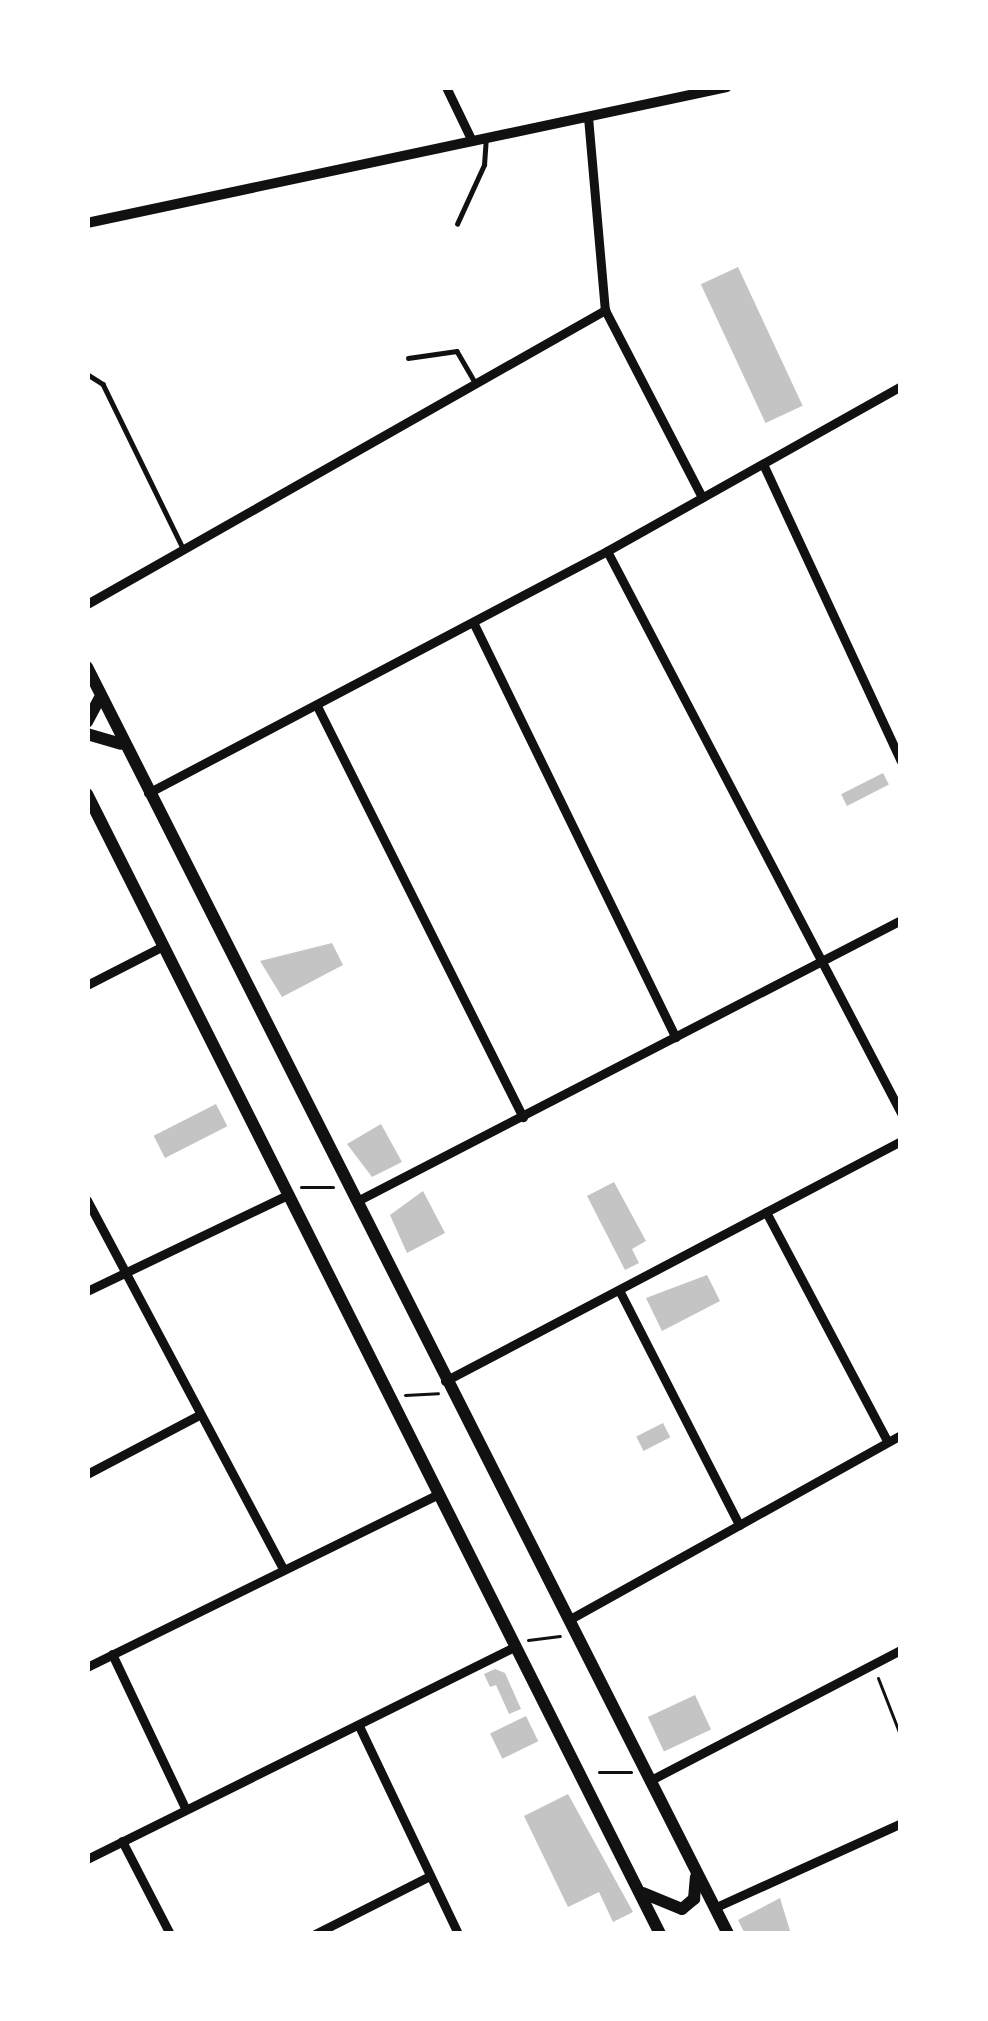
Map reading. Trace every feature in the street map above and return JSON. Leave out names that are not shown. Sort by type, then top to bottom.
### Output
[{"type":"main road","points":[[87,667],[122,745],[356,1194],[448,1386],[572,1618],[728,1934]]},
{"type":"main road","points":[[87,722],[99,709],[99,690]]},
{"type":"main road","points":[[87,734],[122,745]]},
{"type":"main road","points":[[87,794],[660,1934]]},
{"type":"main road","points":[[638,1889],[682,1909],[694,1899],[696,1876]]},
{"type":"street","points":[[446,87],[479,139]]},
{"type":"street","points":[[87,223],[588,117],[675,92],[727,87]]},
{"type":"street","points":[[588,117],[605,310],[702,497]]},
{"type":"street","points":[[87,604],[605,310]]},
{"type":"street","points":[[148,793],[607,551],[901,386]]},
{"type":"street","points":[[764,464],[901,761]]},
{"type":"street","points":[[607,551],[901,1113]]},
{"type":"street","points":[[473,622],[675,1037]]},
{"type":"street","points":[[316,706],[523,1117]]},
{"type":"street","points":[[356,1194],[523,1117],[901,920]]},
{"type":"street","points":[[87,985],[163,946]]},
{"type":"street","points":[[448,1386],[619,1289],[901,1141]]},
{"type":"street","points":[[87,1291],[285,1191]]},
{"type":"street","points":[[87,1200],[197,1416],[283,1569]]},
{"type":"street","points":[[766,1212],[888,1442]]},
{"type":"street","points":[[619,1289],[739,1525]]},
{"type":"street","points":[[87,1474],[197,1416]]},
{"type":"street","points":[[572,1618],[901,1435]]},
{"type":"street","points":[[87,1667],[438,1494]]},
{"type":"street","points":[[87,1859],[513,1645]]},
{"type":"street","points":[[647,1777],[901,1650]]},
{"type":"street","points":[[112,1654],[185,1808]]},
{"type":"street","points":[[359,1726],[458,1934]]},
{"type":"street","points":[[714,1908],[901,1823]]},
{"type":"street","points":[[122,1841],[170,1934]]},
{"type":"street","points":[[315,1934],[430,1876]]},
{"type":"lane","points":[[457,224],[484,165],[479,139]]},
{"type":"lane","points":[[407,358],[457,351],[476,386]]},
{"type":"lane","points":[[87,374],[103,384],[184,550]]},
{"type":"path","points":[[285,1191],[356,1194]]},
{"type":"path","points":[[388,1396],[448,1386]]},
{"type":"path","points":[[513,1645],[580,1634]]},
{"type":"path","points":[[873,1665],[901,1737]]},
{"type":"path","points":[[578,1772],[647,1777]]},
{"type":"building","points":[[738,267],[803,406],[766,423],[701,284]]},
{"type":"building","points":[[883,773],[889,785],[847,806],[841,794]]},
{"type":"building","points":[[332,943],[343,965],[282,997],[260,961]]},
{"type":"building","points":[[216,1104],[227,1126],[165,1158],[154,1136]]},
{"type":"building","points":[[381,1124],[402,1162],[372,1177],[347,1144]]},
{"type":"building","points":[[614,1182],[646,1241],[632,1249],[639,1263],[625,1270],[587,1196]]},
{"type":"building","points":[[423,1191],[445,1233],[407,1253],[390,1215]]},
{"type":"building","points":[[707,1275],[720,1301],[662,1331],[646,1298]]},
{"type":"building","points":[[663,1423],[670,1437],[644,1451],[636,1437]]},
{"type":"building","points":[[495,1669],[505,1673],[521,1709],[509,1714],[496,1685],[490,1687],[484,1674]]},
{"type":"building","points":[[695,1695],[711,1729],[664,1751],[648,1717]]},
{"type":"building","points":[[526,1716],[538,1741],[502,1759],[490,1734]]},
{"type":"building","points":[[568,1794],[633,1912],[613,1922],[599,1892],[568,1907],[524,1816]]},
{"type":"building","points":[[780,1898],[791,1934],[745,1934],[738,1920]]}]
